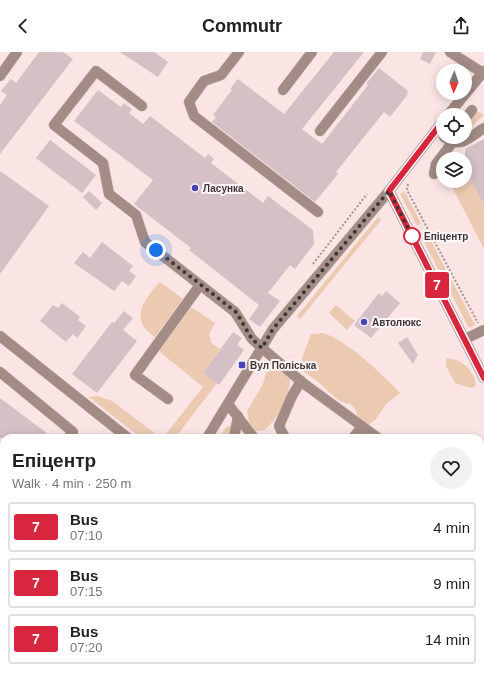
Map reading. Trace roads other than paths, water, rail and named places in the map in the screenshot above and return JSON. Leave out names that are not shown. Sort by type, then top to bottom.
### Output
[{"type":"street","points":[[0,76],[17,52]]},
{"type":"street","points":[[239,52],[221,75],[204,81],[189,102],[194,116],[318,212]]},
{"type":"street","points":[[283,90],[312,52]]},
{"type":"street","points":[[320,131],[382,52]]},
{"type":"street","points":[[450,52],[483,72],[454,108]]},
{"type":"street","points":[[142,106],[96,71],[54,125],[104,163],[109,194],[136,215],[145,242],[236,312],[252,339],[301,381],[372,434]]},
{"type":"street","points":[[472,136],[484,128]]},
{"type":"street","points":[[209,434],[273,329],[389,191],[440,144]]},
{"type":"street","points":[[434,174],[444,144]]},
{"type":"street","points":[[389,191],[484,378]]},
{"type":"street","points":[[168,399],[135,375],[200,285]]},
{"type":"street","points":[[465,340],[483,331]]},
{"type":"street","points":[[0,336],[123,434]]},
{"type":"street","points":[[0,372],[72,432],[71,434]]},
{"type":"street","points":[[283,434],[279,426],[292,396],[301,381]]},
{"type":"street","points":[[228,404],[251,434]]},
{"type":"street","points":[[235,434],[238,416]]},
{"type":"street","points":[[356,434],[362,427]]},
{"type":"place","name":"Ласунка","points":[[195,188]]},
{"type":"place","name":"Епіцентр","points":[[412,236]]},
{"type":"place","name":"Автолюкс","points":[[364,322]]},
{"type":"place","name":"Вул Поліська","points":[[242,365]]}]
